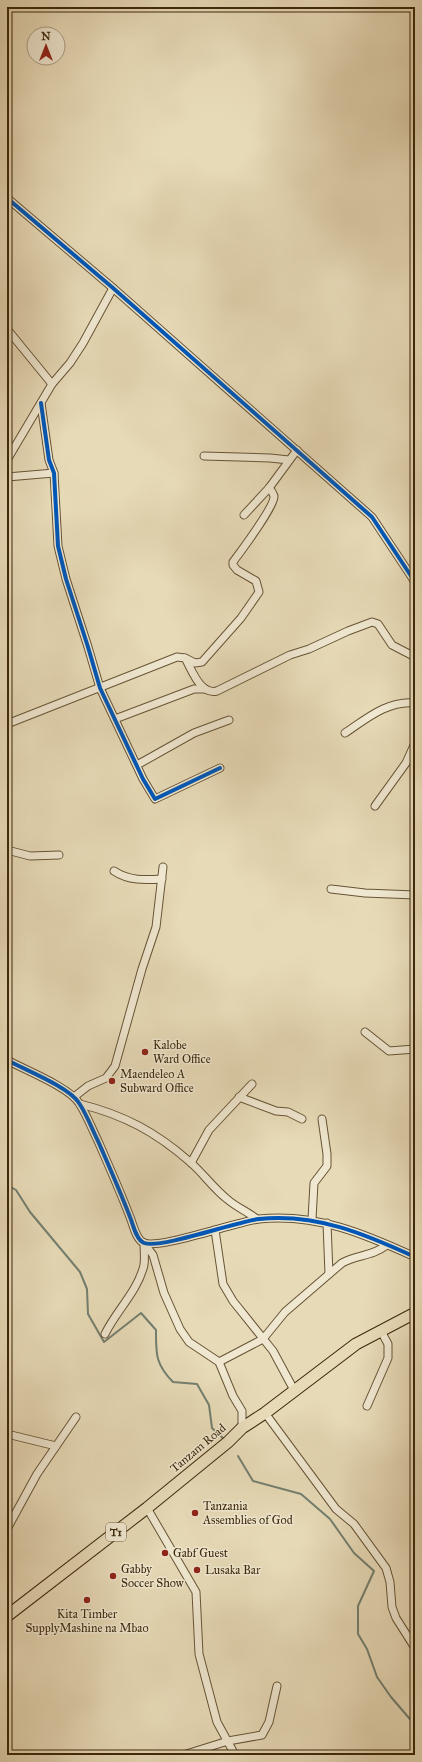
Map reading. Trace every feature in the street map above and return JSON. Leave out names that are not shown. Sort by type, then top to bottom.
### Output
[{"type":"highway","name":"Tanzam Road","points":[[7,1616],[147,1508],[242,1428],[265,1413],[356,1344],[415,1313]]},
{"type":"street","points":[[7,198],[114,288],[372,518],[415,582]]},
{"type":"street","points":[[7,460],[52,384],[70,363],[83,343],[114,288]]},
{"type":"street","points":[[7,329],[52,384]]},
{"type":"street","points":[[41,403],[49,460],[54,473],[60,560],[100,688],[136,765],[146,785],[156,799],[220,768]]},
{"type":"street","points":[[244,516],[269,488],[297,450]]},
{"type":"street","points":[[204,456],[289,460]]},
{"type":"street","points":[[7,477],[54,473]]},
{"type":"street","points":[[7,724],[100,688],[164,661],[177,657],[185,658],[195,663],[202,662],[241,618],[259,592],[256,581],[237,570],[233,566],[233,562],[261,522],[273,500],[273,494],[269,488]]},
{"type":"street","points":[[115,719],[194,689],[204,689],[212,692],[217,691],[290,655],[309,650],[348,631],[372,622],[378,624],[392,645],[415,657]]},
{"type":"street","points":[[185,658],[204,689]]},
{"type":"street","points":[[345,733],[390,706],[400,703],[415,703]]},
{"type":"street","points":[[136,765],[194,733],[229,720]]},
{"type":"street","points":[[375,806],[406,764],[415,744]]},
{"type":"street","points":[[7,850],[30,856],[59,855]]},
{"type":"street","points":[[74,1097],[88,1086],[106,1078],[115,1066],[142,969],[156,927],[163,867]]},
{"type":"street","points":[[114,871],[121,876],[134,879],[162,879]]},
{"type":"street","points":[[332,889],[365,893],[415,895]]},
{"type":"street","points":[[365,1032],[390,1051],[415,1049]]},
{"type":"street","points":[[7,1060],[44,1079],[74,1097],[80,1104],[110,1167],[136,1232],[141,1241],[153,1255],[164,1292],[180,1329],[189,1342],[219,1362],[233,1396],[242,1412],[242,1428]]},
{"type":"street","points":[[191,1162],[209,1130],[252,1084]]},
{"type":"street","points":[[239,1097],[276,1111],[288,1112],[302,1119]]},
{"type":"street","points":[[80,1104],[130,1120],[169,1144],[191,1162],[228,1200],[257,1219]]},
{"type":"street","points":[[312,1220],[314,1183],[327,1166],[327,1154],[322,1120]]},
{"type":"street","points":[[144,1243],[151,1244],[180,1239],[257,1219],[285,1218],[312,1220],[358,1232],[415,1257]]},
{"type":"street","points":[[327,1223],[329,1274]]},
{"type":"street","points":[[214,1230],[223,1284],[233,1301],[273,1351],[294,1390]]},
{"type":"street","points":[[105,1334],[112,1319],[125,1303],[141,1276],[144,1264],[144,1243]]},
{"type":"street","points":[[219,1362],[263,1339],[285,1312],[350,1258],[376,1253],[388,1244]]},
{"type":"street","points":[[367,1406],[388,1358],[388,1344],[381,1331]]},
{"type":"street","points":[[265,1413],[336,1509],[354,1524],[386,1568],[390,1582],[392,1607],[396,1618],[415,1648]]},
{"type":"street","points":[[7,1529],[37,1474],[76,1417]]},
{"type":"street","points":[[7,1434],[56,1446]]},
{"type":"street","points":[[147,1508],[196,1592],[199,1654],[217,1722],[235,1755]]},
{"type":"street","points":[[183,1755],[228,1742],[260,1736],[265,1733],[277,1686]]},
{"type":"waterway","points":[[7,1185],[16,1190],[30,1212],[80,1272],[87,1289],[88,1314],[104,1342],[141,1313],[156,1330],[158,1358],[163,1370],[173,1382],[197,1384],[209,1405],[212,1428],[225,1440]]},
{"type":"waterway","points":[[238,1456],[253,1481],[301,1494],[330,1519],[354,1553],[374,1571],[358,1606],[358,1634],[367,1649],[377,1677],[391,1697],[415,1725]]},
{"type":"cycle path","points":[[7,198],[113,288],[372,517],[415,582]]},
{"type":"cycle path","points":[[41,403],[49,460],[54,473],[58,546],[66,579],[100,688],[143,779],[155,799],[220,768]]},
{"type":"cycle path","points":[[7,1060],[57,1085],[74,1097],[79,1103],[87,1117],[106,1160],[137,1235],[144,1243],[153,1244],[182,1239],[259,1219],[300,1219],[320,1222],[359,1233],[415,1257]]},
{"type":"place","name":"Kalobe Ward Office","points":[[145,1052]]},
{"type":"place","name":"Maendeleo A Subward Office","points":[[112,1081]]},
{"type":"place","name":"Tanzania Assemblies of God","points":[[195,1513]]},
{"type":"place","name":"Gabf Guest","points":[[165,1553]]},
{"type":"place","name":"Lusaka Bar","points":[[197,1570]]},
{"type":"place","name":"Gabby Soccer Show","points":[[113,1576]]},
{"type":"place","name":"Kita Timber SupplyMashine na Mbao","points":[[87,1600]]}]
